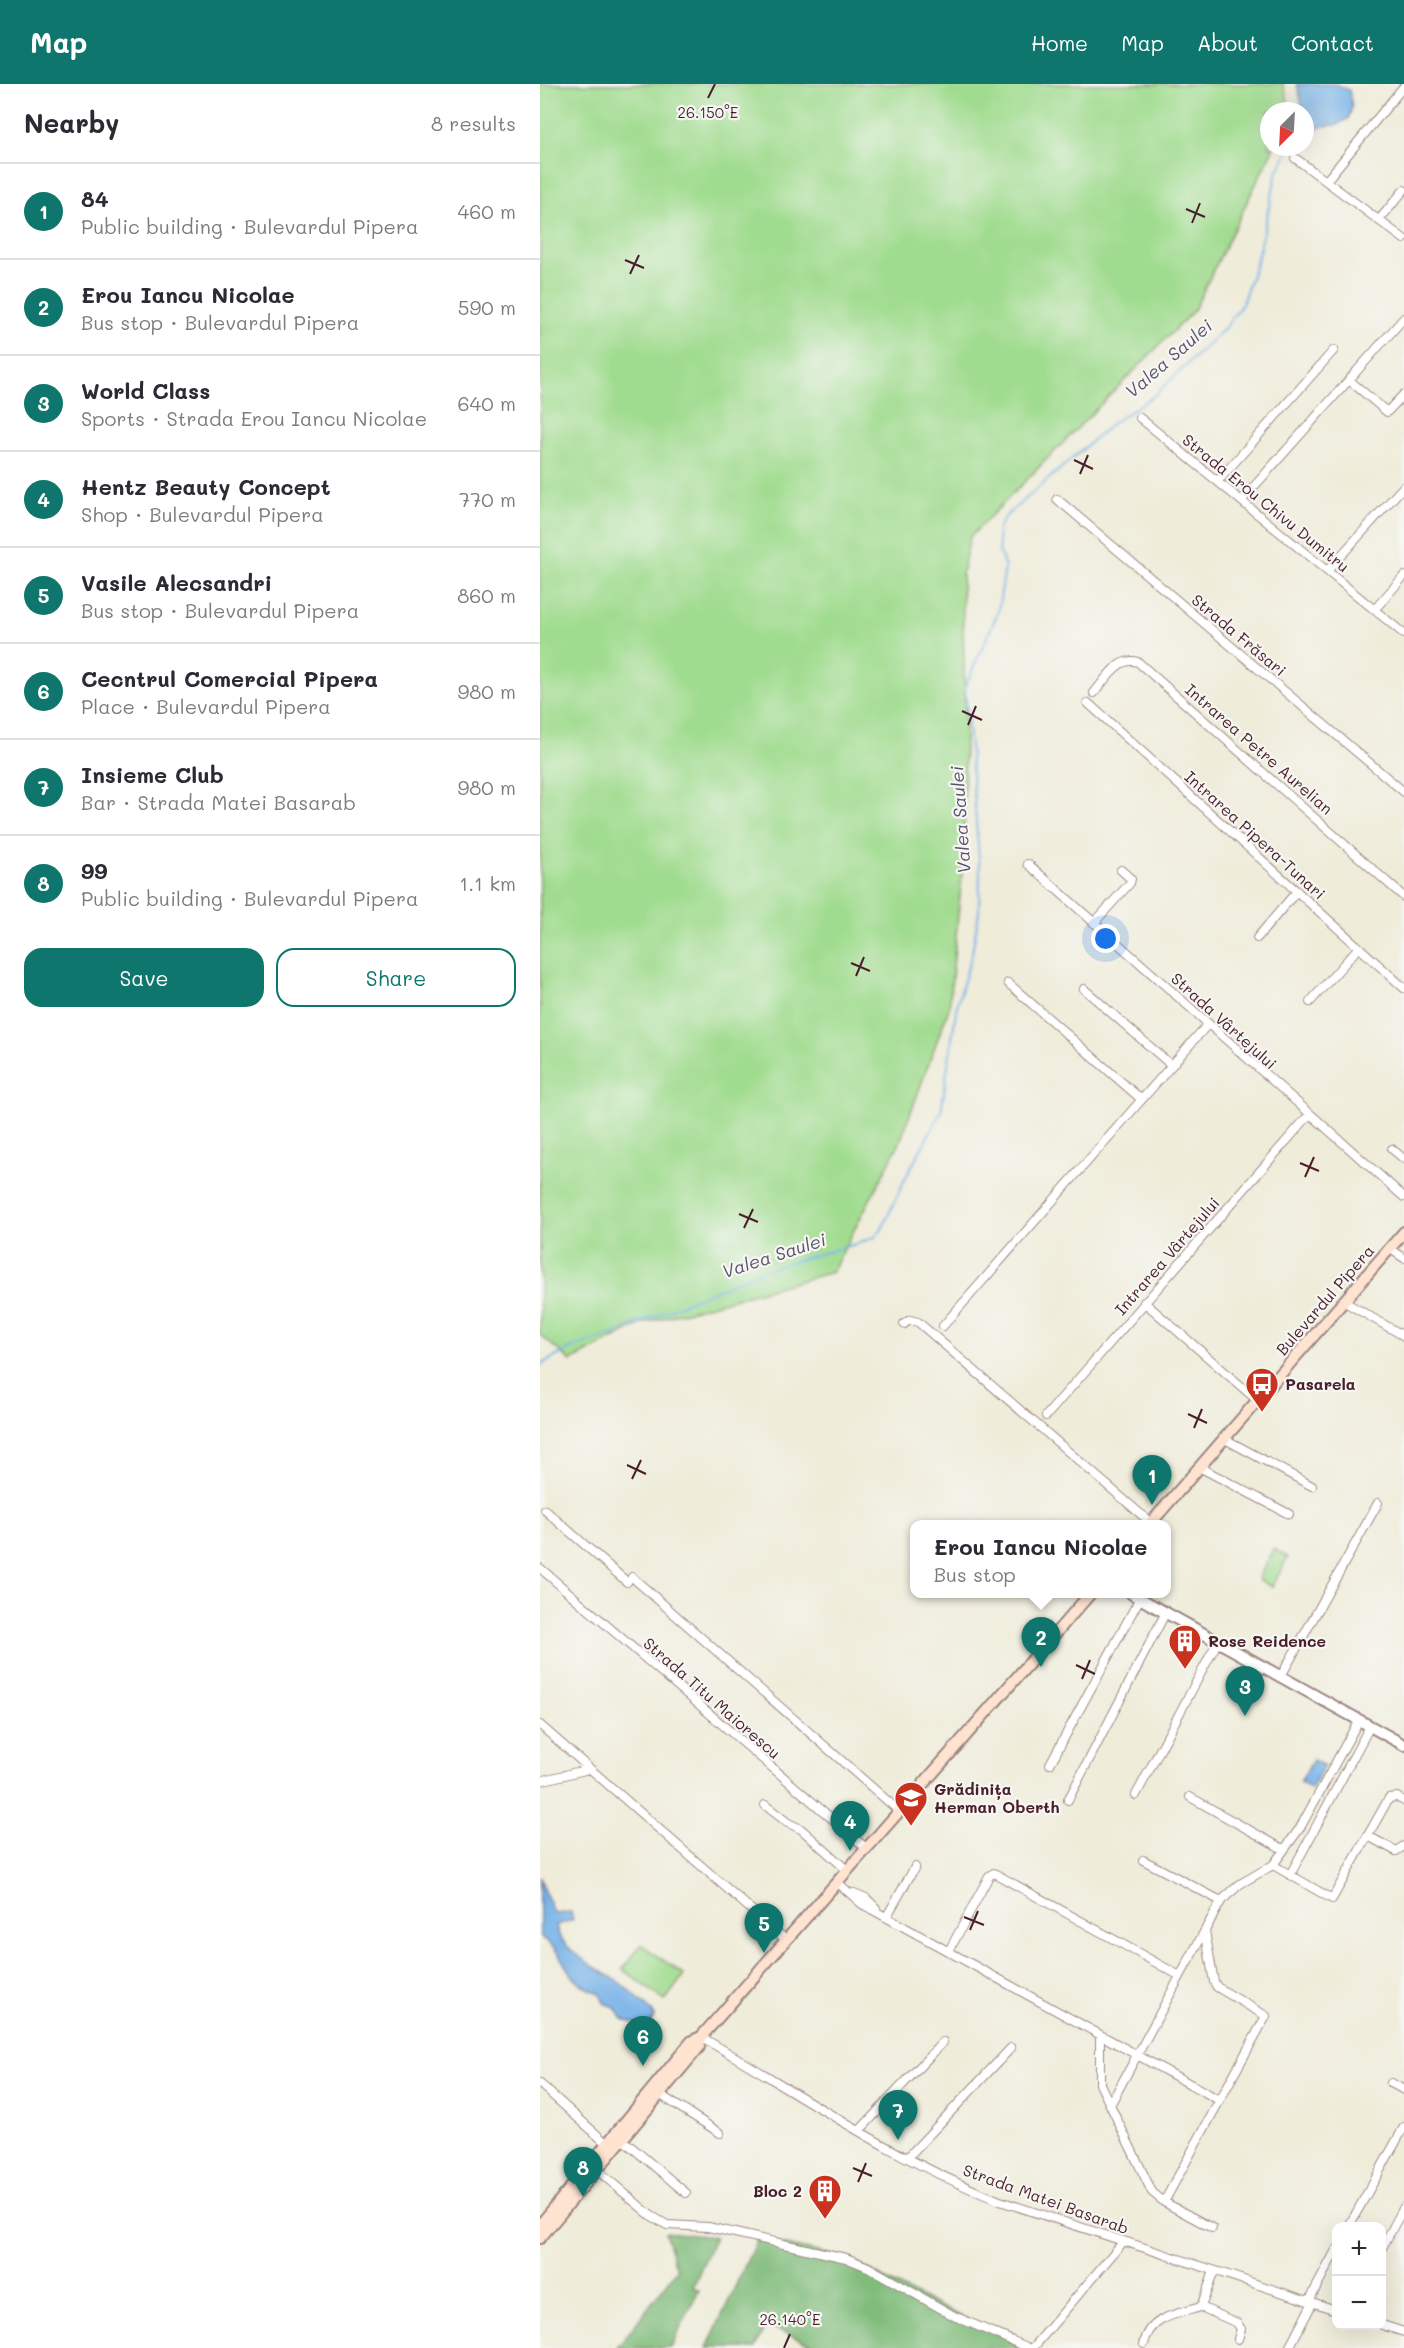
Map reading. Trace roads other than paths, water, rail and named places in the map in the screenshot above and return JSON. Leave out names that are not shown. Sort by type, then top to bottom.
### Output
[{"type":"main road","name":"Bulevardul Pipera","points":[[1154,1520],[1404,1232]]},
{"type":"main road","points":[[540,2225],[692,2041],[701,2037],[1086,1598]]},
{"type":"main road","points":[[540,2238],[699,2048],[701,2037]]},
{"type":"street","points":[[1326,181],[1404,86]]},
{"type":"street","points":[[1295,158],[1404,239]]},
{"type":"street","points":[[1379,220],[1404,190]]},
{"type":"street","points":[[1242,500],[1404,318]]},
{"type":"street","points":[[1218,481],[1334,350]]},
{"type":"street","points":[[1349,380],[1387,412],[1404,394]]},
{"type":"street","name":"Strada Erou Chivu Dumitru","points":[[1140,418],[1404,634]]},
{"type":"street","points":[[1328,570],[1404,486]]},
{"type":"street","name":"Strada Frăsari","points":[[1057,499],[1404,792]]},
{"type":"street","points":[[1375,609],[1404,576]]},
{"type":"street","name":"Intrarea Petre Aurelian","points":[[1094,693],[1119,664],[1127,660],[1138,662],[1404,897]]},
{"type":"street","name":"Intrarea Pipera-Tunari","points":[[1088,703],[1404,988]]},
{"type":"street","name":"Strada Vârtejului","points":[[1028,864],[1404,1197]]},
{"type":"street","points":[[1094,923],[1130,883],[1131,879],[1121,870]]},
{"type":"street","points":[[1257,938],[1297,891]]},
{"type":"street","points":[[1311,1002],[1359,947]]},
{"type":"street","points":[[1008,983],[1141,1099]]},
{"type":"street","points":[[1084,989],[1171,1065]]},
{"type":"street","points":[[943,1326],[1208,1024]]},
{"type":"street","name":"Intrarea Vârtejului","points":[[1046,1416],[1309,1115]]},
{"type":"street","points":[[1392,1149],[1404,1159]]},
{"type":"street","points":[[1389,1248],[1404,1258]]},
{"type":"street","points":[[1343,1301],[1404,1336]]},
{"type":"street","points":[[1144,1302],[1257,1400]]},
{"type":"street","points":[[904,1324],[910,1320],[918,1322],[1146,1520]]},
{"type":"street","points":[[1224,1438],[1312,1486]]},
{"type":"street","points":[[1199,1467],[1289,1514]]},
{"type":"street","points":[[1281,1676],[1378,1503]]},
{"type":"street","points":[[545,1510],[629,1579],[899,1811]]},
{"type":"street","name":"Strada Titu Maiorescu","points":[[540,1568],[866,1848]]},
{"type":"street","points":[[1050,1764],[1135,1598]]},
{"type":"street","points":[[1140,1598],[1359,1720],[1403,1742]]},
{"type":"street","points":[[1068,1800],[1166,1612]]},
{"type":"street","points":[[1136,1795],[1218,1641]]},
{"type":"street","points":[[1110,2105],[1221,1901],[1240,1884],[1273,1865],[1300,1828],[1359,1720]]},
{"type":"street","points":[[540,1725],[786,1940]]},
{"type":"street","points":[[1290,1875],[1370,1726]]},
{"type":"street","points":[[540,1781],[589,1769]]},
{"type":"street","points":[[1190,1797],[1283,1849]]},
{"type":"street","points":[[1273,1865],[1332,1899],[1389,1798],[1397,1797],[1404,1801]]},
{"type":"street","points":[[765,1805],[788,1823],[801,1828],[847,1870]]},
{"type":"street","points":[[1368,1836],[1396,1851],[1404,1846]]},
{"type":"street","points":[[1143,1860],[1221,1901]]},
{"type":"street","points":[[884,1914],[915,1867]]},
{"type":"street","points":[[949,1951],[989,1876],[994,1873],[1180,1976]]},
{"type":"street","points":[[837,1882],[866,1898],[884,1914],[1219,2100]]},
{"type":"street","points":[[1164,2202],[1266,2016],[1218,1987],[1214,1982],[1205,1931]]},
{"type":"street","points":[[1100,2035],[1098,2072],[1100,2084],[1152,2192],[1164,2202],[1212,2228]]},
{"type":"street","name":"Strada Matei Basarab","points":[[701,2037],[908,2157],[993,2198],[1332,2309]]},
{"type":"street","points":[[860,2130],[943,2042]]},
{"type":"street","points":[[908,2157],[1011,2048]]},
{"type":"street","points":[[1391,2083],[1404,2090]]},
{"type":"street","points":[[540,2084],[606,2143]]},
{"type":"street","points":[[659,2094],[720,2133]]},
{"type":"street","points":[[1351,2222],[1404,2127]]},
{"type":"street","points":[[622,2139],[686,2193]]},
{"type":"street","points":[[596,2169],[659,2222],[667,2225],[708,2227],[846,2258],[868,2267],[954,2316],[1031,2348],[1123,2242]]},
{"type":"street","points":[[1386,2241],[1404,2207]]},
{"type":"street","points":[[1289,2348],[1332,2258]]},
{"type":"street","points":[[1201,2307],[1214,2271]]},
{"type":"street","points":[[1144,2344],[1153,2324],[1201,2307],[1238,2323],[1241,2329],[1238,2339]]},
{"type":"street","points":[[1386,2326],[1402,2332],[1404,2323]]},
{"type":"water","points":[[1297,84],[1336,84],[1349,90],[1352,107],[1348,119],[1336,125],[1322,126],[1314,131],[1314,102],[1301,102]]},
{"type":"water","points":[[1313,1760],[1324,1766],[1311,1789],[1300,1782]]},
{"type":"water","points":[[540,1877],[552,1910],[557,1914],[571,1912],[573,1920],[556,1925],[559,1935],[573,1952],[624,1986],[652,2011],[655,2016],[647,2028],[623,2019],[614,2007],[604,2003],[600,1993],[577,1981],[557,1952],[540,1937]]},
{"type":"waterway","name":"Valea Saulei","points":[[540,1365],[574,1347],[608,1336],[763,1270],[859,1243],[875,1237],[882,1229],[905,1179],[941,1112],[957,1005],[972,953],[979,912],[980,870],[965,687],[998,612],[1005,567],[999,551],[998,529],[1006,516],[1114,422],[1155,395],[1226,327],[1242,304],[1257,260],[1277,172],[1286,156]]},
{"type":"place","name":"Pasarela","points":[[1262,1413]]},
{"type":"place","name":"84","points":[[1152,1505]]},
{"type":"place","name":"Erou Iancu Nicolae","points":[[1041,1667]]},
{"type":"place","name":"Rose Reidence","points":[[1185,1670]]},
{"type":"place","name":"World Class","points":[[1245,1716]]},
{"type":"place","name":"Grădinița Herman Oberth","points":[[911,1827]]},
{"type":"place","name":"Hentz Beauty Concept","points":[[850,1851]]},
{"type":"place","name":"Vasile Alecsandri","points":[[764,1953]]},
{"type":"place","name":"Cecntrul Comercial Pipera","points":[[643,2066]]},
{"type":"place","name":"Insieme Club","points":[[898,2140]]},
{"type":"place","name":"99","points":[[583,2197]]},
{"type":"place","name":"Bloc 2","points":[[825,2220]]}]
